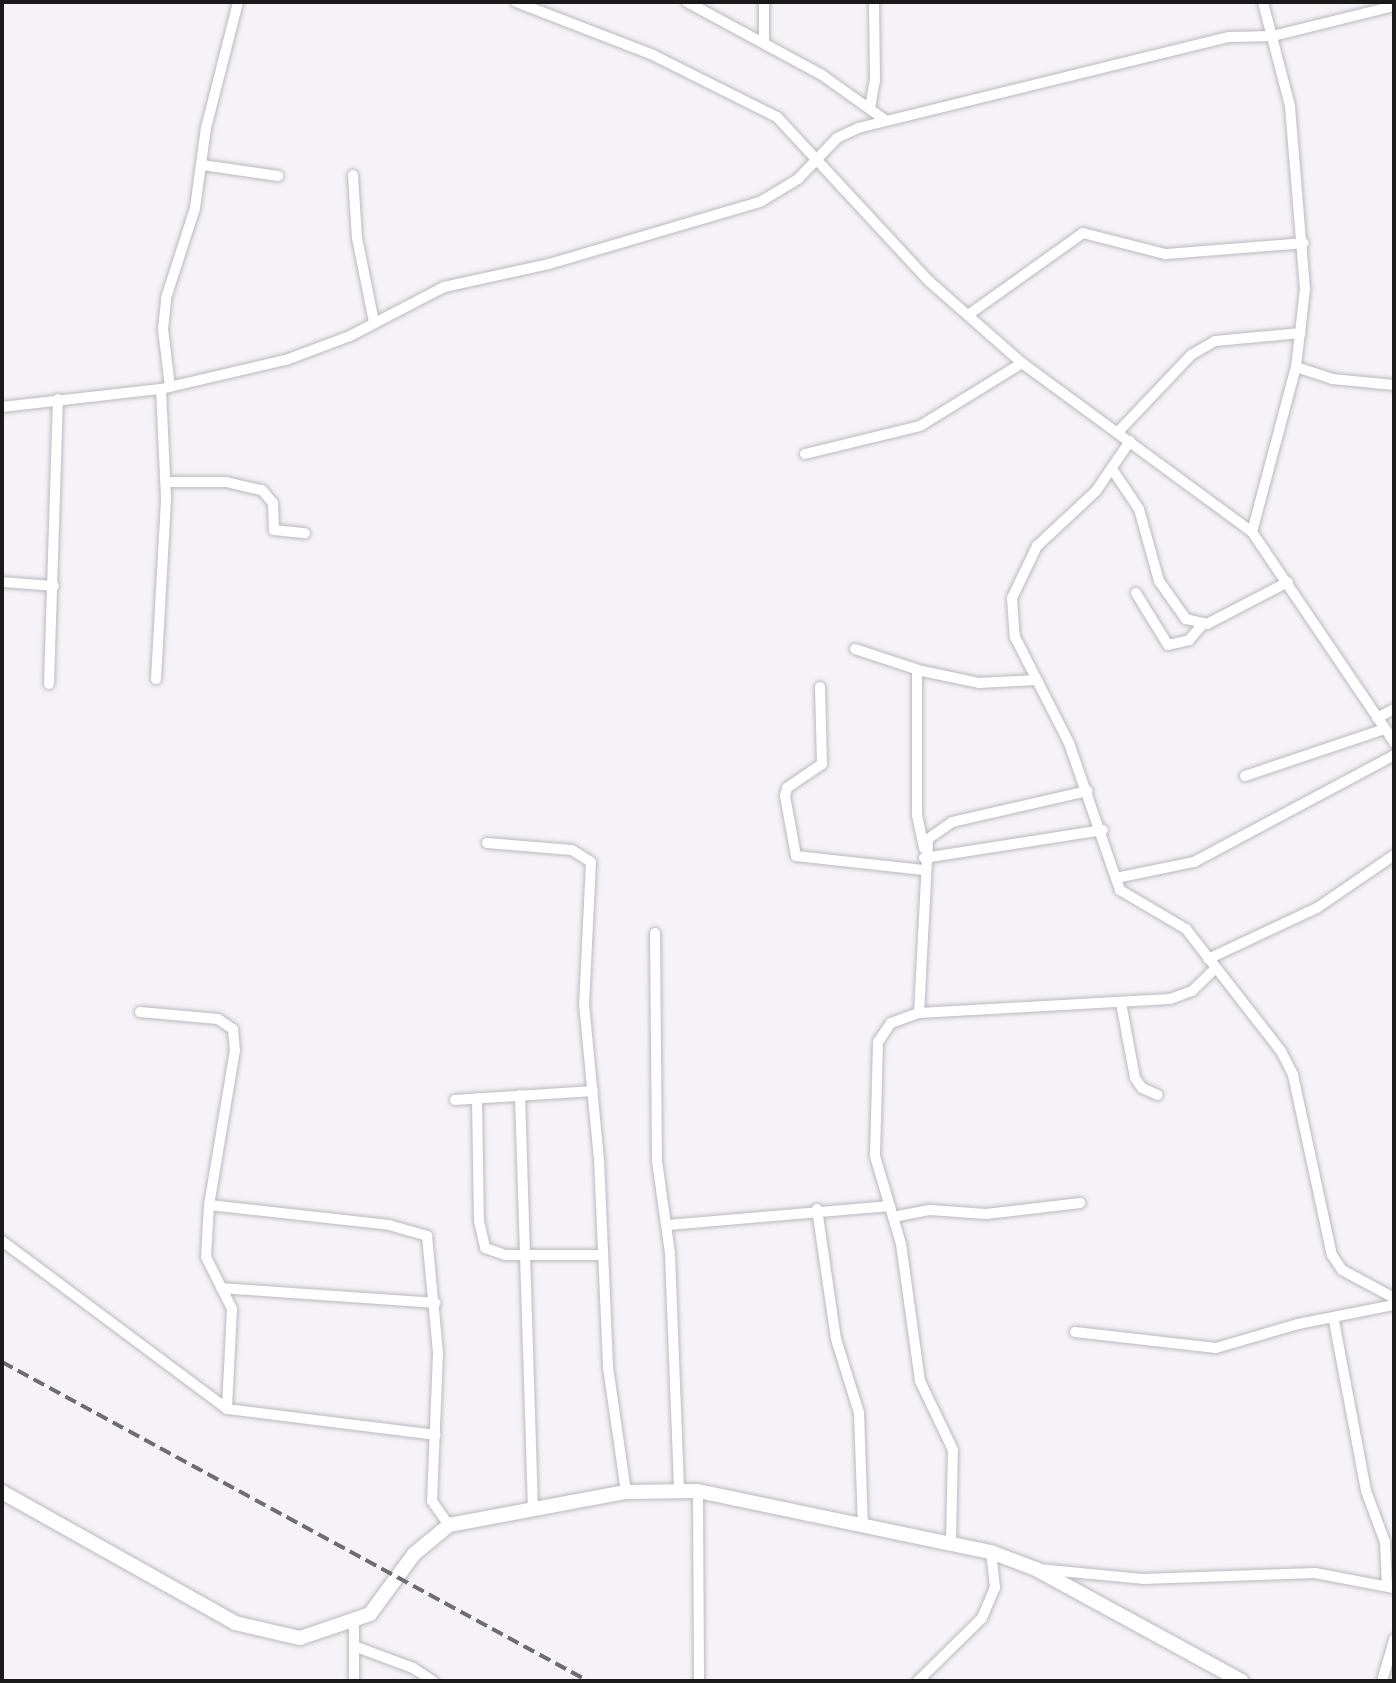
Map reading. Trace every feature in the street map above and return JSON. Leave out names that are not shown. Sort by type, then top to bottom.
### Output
[{"type":"main road","points":[[2,1492],[235,1623],[300,1638],[354,1623],[370,1614],[414,1554],[449,1525],[533,1506],[626,1492],[698,1491],[991,1552],[1036,1569],[1241,1681]]},
{"type":"street","points":[[156,679],[166,482],[163,313],[195,208],[238,2]]},
{"type":"street","points":[[516,2],[760,105],[818,158],[917,268],[1022,363],[1252,532],[1394,742]]},
{"type":"street","points":[[687,2],[764,41],[885,120]]},
{"type":"street","points":[[764,2],[764,41]]},
{"type":"street","points":[[870,108],[875,81],[874,2]]},
{"type":"street","points":[[1252,532],[1296,367],[1301,333],[1304,243],[1290,106],[1263,2]]},
{"type":"street","points":[[2,407],[166,388],[286,360],[374,322],[444,287],[549,264],[760,202],[798,179],[837,138],[885,120],[1229,37],[1273,36],[1394,6]]},
{"type":"street","points":[[202,165],[278,176]]},
{"type":"street","points":[[353,175],[357,238],[374,322]]},
{"type":"street","points":[[968,315],[1083,233],[1165,254],[1304,243]]},
{"type":"street","points":[[1118,432],[1191,355],[1215,341],[1301,333]]},
{"type":"street","points":[[805,454],[920,426],[1022,363]]},
{"type":"street","points":[[1296,367],[1332,379],[1394,385]]},
{"type":"street","points":[[49,684],[58,399]]},
{"type":"street","points":[[1130,441],[1096,491],[1047,533],[1016,585],[1011,623],[1087,791],[1103,830],[1116,878],[1127,897],[1186,929],[1288,1063],[1332,1255],[1342,1270],[1394,1298]]},
{"type":"street","points":[[1112,469],[1139,509],[1159,581],[1179,613],[1201,626]]},
{"type":"street","points":[[166,482],[226,482],[262,490],[273,503],[274,530],[305,533]]},
{"type":"street","points":[[2,582],[54,586]]},
{"type":"street","points":[[1136,593],[1168,645],[1189,640],[1201,626],[1288,582]]},
{"type":"street","points":[[855,649],[917,670],[992,684],[1037,680]]},
{"type":"street","points":[[917,670],[917,815],[924,859]]},
{"type":"street","points":[[820,687],[822,764],[787,788],[785,796],[796,856],[924,859],[1103,830]]},
{"type":"street","points":[[1377,718],[1394,709]]},
{"type":"street","points":[[1245,776],[1385,729]]},
{"type":"street","points":[[1116,878],[1194,862],[1394,755]]},
{"type":"street","points":[[919,1013],[924,859],[928,839],[952,822],[1087,791]]},
{"type":"street","points":[[487,843],[572,850],[591,862],[583,979],[593,1091],[608,1367],[626,1492]]},
{"type":"street","points":[[1208,959],[1317,908],[1394,855]]},
{"type":"street","points":[[655,933],[657,1161],[668,1225],[679,1489]]},
{"type":"street","points":[[951,1542],[953,1450],[920,1381],[893,1217],[874,1146],[877,1053],[891,1023],[919,1013],[1121,1003],[1180,996],[1215,969]]},
{"type":"street","points":[[1121,1003],[1135,1078],[1158,1095]]},
{"type":"street","points":[[140,1012],[218,1019],[233,1029],[235,1050],[209,1205],[206,1257],[232,1309],[227,1409]]},
{"type":"street","points":[[455,1100],[593,1091]]},
{"type":"street","points":[[520,1095],[533,1506]]},
{"type":"street","points":[[477,1098],[481,1242],[493,1253],[524,1256],[602,1255]]},
{"type":"street","points":[[893,1217],[930,1210],[986,1214],[1080,1203]]},
{"type":"street","points":[[209,1205],[422,1230],[430,1246],[435,1303],[432,1501],[449,1525]]},
{"type":"street","points":[[668,1225],[817,1209],[890,1206]]},
{"type":"street","points":[[817,1209],[836,1339],[859,1413],[863,1527]]},
{"type":"street","points":[[2,1241],[227,1409],[435,1435]]},
{"type":"street","points":[[221,1288],[435,1303]]},
{"type":"street","points":[[1075,1332],[1216,1348],[1298,1324],[1334,1321],[1394,1305]]},
{"type":"street","points":[[1036,1569],[1143,1579],[1315,1573],[1390,1587],[1385,1542],[1366,1491],[1334,1321]]},
{"type":"street","points":[[698,1491],[699,1681]]},
{"type":"street","points":[[918,1681],[982,1618],[995,1588],[991,1552]]},
{"type":"street","points":[[354,1623],[354,1681]]},
{"type":"street","points":[[1382,1681],[1394,1640]]},
{"type":"street","points":[[354,1646],[433,1681]]},
{"type":"railway","points":[[2,1362],[588,1681]]}]
